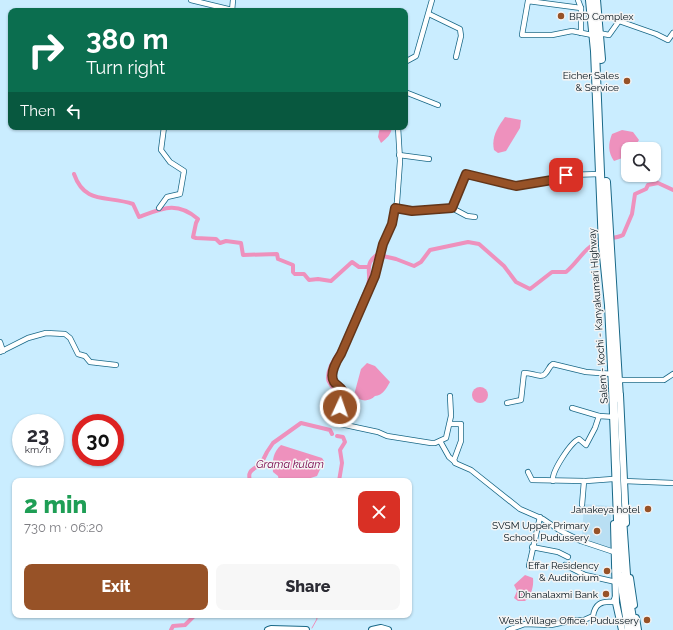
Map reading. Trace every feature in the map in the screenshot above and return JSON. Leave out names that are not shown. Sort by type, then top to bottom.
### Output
[{"type":"highway","name":"Salem - Kochi - Kanyakumari Highway","points":[[590,0],[596,34],[606,232]]},
{"type":"highway","name":"Salem - Kochi - Kanyakumari Highway","points":[[596,0],[601,174],[617,380],[624,559],[634,630]]},
{"type":"highway","name":"Salem - Kochi - Kanyakumari Highway","points":[[617,380],[615,417],[620,573],[629,630]]},
{"type":"street","points":[[191,0],[221,8]]},
{"type":"street","points":[[408,60],[416,56],[432,0]]},
{"type":"street","points":[[578,0],[581,8],[581,33]]},
{"type":"street","points":[[581,8],[528,1],[522,34],[552,35],[572,31],[609,35],[619,21],[656,34],[668,40],[673,34]]},
{"type":"street","points":[[429,14],[460,29],[461,36],[456,57]]},
{"type":"street","points":[[408,93],[438,105]]},
{"type":"street","points":[[159,208],[167,197],[180,194],[184,171],[170,162],[161,150],[164,130]]},
{"type":"street","points":[[398,130],[399,155],[395,208],[392,224],[383,244],[375,276],[341,354],[336,361],[333,381],[343,391],[336,424],[378,432],[387,436],[435,443],[446,438],[450,424],[450,396]]},
{"type":"street","points":[[399,155],[429,159]]},
{"type":"street","points":[[452,208],[466,174],[516,186],[552,180],[561,175],[601,174]]},
{"type":"street","points":[[395,208],[412,211],[452,208],[466,216],[475,217]]},
{"type":"street","points":[[0,342],[2,352],[33,336],[46,333],[65,334],[70,338],[78,354],[85,356],[90,362],[116,365]]},
{"type":"street","points":[[507,403],[521,400],[524,373],[541,376],[545,375],[553,364],[617,380],[664,380],[673,374]]},
{"type":"street","points":[[617,380],[630,577],[638,630]]},
{"type":"street","points":[[572,408],[599,416],[615,417]]},
{"type":"street","points":[[552,481],[555,468],[573,443],[580,440],[586,445],[596,428],[599,416]]},
{"type":"street","points":[[450,424],[461,424],[461,441],[454,460],[455,462]]},
{"type":"street","points":[[440,441],[449,458],[471,470],[520,509],[540,517],[576,539],[614,552]]},
{"type":"street","points":[[616,462],[613,479],[614,552],[616,596],[622,630]]},
{"type":"street","points":[[528,472],[532,480],[584,481],[613,479]]},
{"type":"street","points":[[582,504],[584,481]]},
{"type":"street","points":[[624,481],[673,484]]},
{"type":"street","points":[[529,566],[532,547],[540,517]]},
{"type":"street","points":[[532,547],[558,552],[568,557]]},
{"type":"street","points":[[565,565],[585,575],[616,582]]},
{"type":"street","points":[[508,630],[534,623],[551,625],[574,620],[584,620],[593,616],[594,608],[600,602],[613,602],[616,596]]},
{"type":"street","points":[[268,630],[271,628],[306,630]]},
{"type":"street","points":[[372,630],[381,628],[388,630]]},
{"type":"shaded area","name":"SVSM Upper Primary School, Pudussery","points":[[584,504],[611,506],[611,548],[585,541],[582,537]]},
{"type":"water","points":[[505,117],[521,120],[520,128],[506,151],[498,153],[494,150],[493,141],[498,128]]},
{"type":"water","points":[[379,130],[391,130],[387,138],[381,143],[378,137]]},
{"type":"water","points":[[622,130],[633,132],[639,140],[638,142],[621,142],[621,158],[614,161],[609,148],[612,134]]},
{"type":"water","points":[[367,363],[375,366],[390,382],[382,393],[370,399],[362,400],[354,395],[361,369]]},
{"type":"water","points":[[480,387],[486,389],[488,395],[486,401],[480,403],[474,401],[472,395],[474,389]]},
{"type":"water","name":"Grama kulam","points":[[281,445],[322,458],[324,461],[317,476],[311,478],[278,478],[273,472],[274,457]]},
{"type":"water","points":[[525,575],[533,578],[532,591],[525,601],[518,601],[514,598],[517,591],[514,585]]},
{"type":"waterway","points":[[74,174],[79,184],[91,195],[133,204],[139,217],[163,209],[176,208],[183,210],[198,219],[193,237],[216,239],[220,243],[226,241],[241,243],[243,255],[277,254],[278,259],[293,265],[293,272],[295,274],[304,274],[309,280],[318,279],[331,281],[352,262],[359,267],[368,267]]},
{"type":"waterway","points":[[383,256],[414,266],[421,262],[430,250],[468,242],[479,244],[504,266],[516,282],[530,289],[552,272],[566,272],[585,251],[594,244],[605,239],[623,235],[632,214],[635,194],[646,189],[648,185],[658,183],[673,190]]},
{"type":"waterway","points":[[333,423],[339,396],[328,381],[329,370],[341,348],[368,285],[370,262],[377,255]]},
{"type":"waterway","points":[[249,478],[250,472],[261,464],[273,443],[301,423],[330,430],[332,434]]},
{"type":"waterway","points":[[337,436],[343,437],[345,442],[340,450],[342,463],[340,478]]},
{"type":"waterway","points":[[171,630],[173,626],[185,625],[192,618]]},
{"type":"waterway","points":[[312,628],[317,618]]},
{"type":"place","name":"BRD Complex","points":[[561,16]]},
{"type":"place","name":"Eicher Sales & Service","points":[[627,81]]},
{"type":"place","name":"Janakeya hotel","points":[[648,509]]},
{"type":"place","name":"SVSM Upper Primary School, Pudussery","points":[[597,531]]},
{"type":"place","name":"Effar Residency & Auditorium","points":[[607,571]]},
{"type":"place","name":"Dhanalaxmi Bank","points":[[606,594]]},
{"type":"place","name":"West Village Office, Pudussery","points":[[647,620]]},
{"type":"route","points":[[340,407],[343,391],[342,388],[333,381],[336,361],[341,354],[375,276],[383,244],[392,224],[395,208],[412,211],[452,208],[463,178],[466,174],[516,186],[552,180],[561,175],[566,175]]}]
